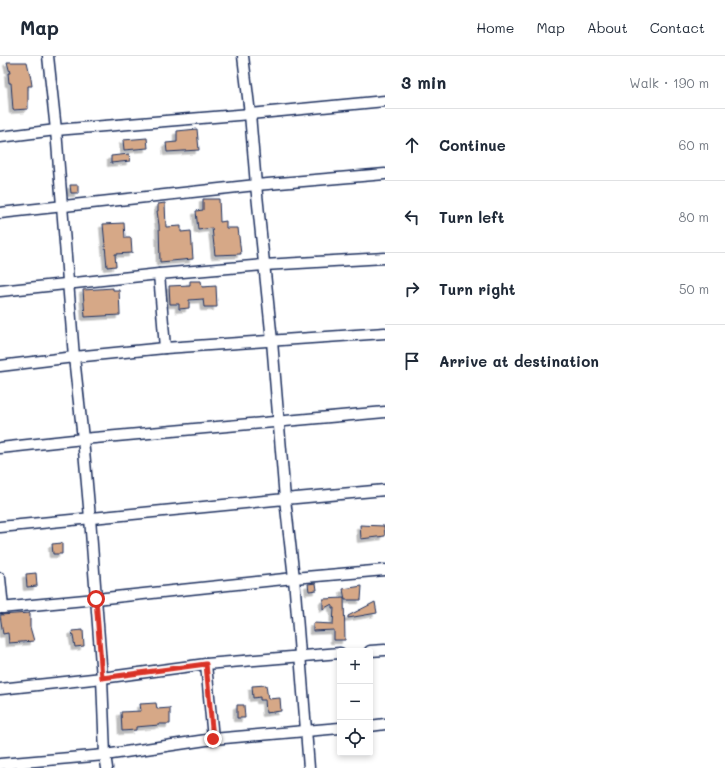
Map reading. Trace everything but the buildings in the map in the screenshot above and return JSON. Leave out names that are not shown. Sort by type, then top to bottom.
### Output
[{"type":"street","points":[[48,56],[63,206],[74,357],[90,518],[107,768]]},
{"type":"street","points":[[243,56],[250,114],[294,578],[309,768]]},
{"type":"street","points":[[0,137],[56,130],[385,101]]},
{"type":"street","points":[[0,213],[256,185],[385,174]]},
{"type":"street","points":[[0,291],[159,274],[264,265],[385,258]]},
{"type":"street","points":[[159,274],[165,348]]},
{"type":"street","points":[[0,366],[165,348],[385,333]]},
{"type":"street","points":[[0,448],[83,439],[385,412]]},
{"type":"street","points":[[0,527],[385,490]]},
{"type":"street","points":[[0,578],[1,608],[385,570]]},
{"type":"street","points":[[373,651],[385,650]]},
{"type":"street","points":[[0,689],[102,678],[206,664],[337,653]]},
{"type":"street","points":[[206,664],[213,739]]},
{"type":"street","points":[[373,726],[385,724]]},
{"type":"street","points":[[0,764],[105,755],[213,739],[337,728]]},
{"type":"route","points":[[96,599],[102,678],[206,664],[213,739]]}]
